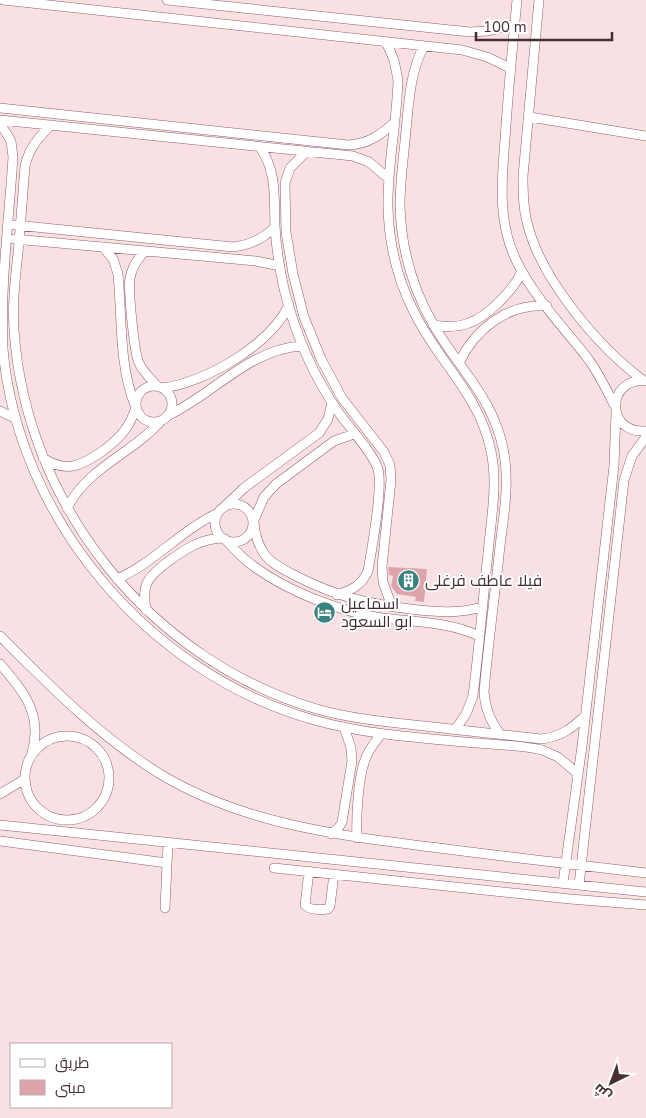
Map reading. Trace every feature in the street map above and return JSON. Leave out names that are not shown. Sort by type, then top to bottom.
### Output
[{"type":"street","points":[[3,0],[424,46],[475,53],[510,68]]},
{"type":"street","points":[[167,0],[470,32],[497,30],[515,24]]},
{"type":"street","points":[[517,0],[501,192],[507,236],[522,271],[590,362],[622,423],[627,428],[646,431]]},
{"type":"street","points":[[539,0],[522,193],[527,223],[537,252],[552,279],[613,356],[645,381]]},
{"type":"street","points":[[386,42],[394,60],[398,80],[388,208],[389,230],[396,265],[404,292],[424,330],[476,407],[486,430],[492,453],[494,486],[473,696],[466,714],[455,730]]},
{"type":"street","points":[[424,46],[416,62],[411,80],[400,189],[400,207],[404,243],[419,295],[434,325],[478,388],[492,412],[501,437],[506,463],[506,490],[484,692],[484,702],[490,719],[500,734]]},
{"type":"street","points":[[0,108],[348,145],[370,141],[395,122]]},
{"type":"street","points":[[530,117],[646,136]]},
{"type":"street","points":[[0,120],[307,151],[362,159],[377,167],[389,179]]},
{"type":"street","points":[[0,123],[10,141],[13,157],[1,303],[3,351],[16,419],[30,462],[61,523],[92,567],[136,618],[174,651],[223,682],[282,709],[344,727],[381,734],[542,750],[558,757],[578,774]]},
{"type":"street","points":[[51,125],[35,142],[27,158],[13,302],[16,355],[26,408],[43,458],[67,508],[90,545],[117,579],[146,610],[198,652],[236,676],[277,695],[319,710],[363,720],[542,739],[565,732],[585,716]]},
{"type":"street","points":[[259,146],[268,160],[273,176],[275,227],[280,266],[288,305],[302,346],[332,403],[374,462],[380,484],[368,571],[356,587],[338,595]]},
{"type":"street","points":[[307,151],[290,168],[285,183],[286,232],[292,274],[304,318],[321,359],[342,398],[384,452],[390,465],[392,480],[382,567],[383,582],[392,607]]},
{"type":"street","points":[[8,224],[233,247],[261,239],[275,227]]},
{"type":"street","points":[[6,238],[256,261],[280,266]]},
{"type":"street","points":[[103,247],[113,259],[118,274],[125,372],[129,389],[139,415],[147,421],[157,422],[194,402],[258,358],[284,348],[302,346]]},
{"type":"street","points":[[67,508],[87,479],[141,441],[165,418],[171,408],[172,403],[168,394],[160,388],[139,363],[136,351],[130,278],[135,263],[145,251]]},
{"type":"street","points":[[434,325],[456,327],[477,319],[506,296],[522,271]]},
{"type":"street","points":[[43,458],[50,463],[66,467],[89,461],[122,435],[130,422],[136,406],[136,400],[141,391],[150,386],[160,388],[182,385],[201,378],[255,345],[273,330],[288,305]]},
{"type":"street","points":[[459,363],[469,344],[476,336],[484,328],[507,313],[526,306],[547,306]]},
{"type":"street","points":[[0,381],[6,373]]},
{"type":"street","points":[[570,899],[571,884],[566,864],[614,466],[616,399],[624,387],[637,381],[645,381]]},
{"type":"street","points":[[117,579],[136,569],[191,527],[218,513],[244,488],[319,433],[328,419],[332,403]]},
{"type":"street","points":[[0,411],[16,419]]},
{"type":"street","points":[[146,610],[145,590],[147,583],[155,573],[190,546],[202,541],[223,538],[230,541],[241,541],[250,534],[264,497],[276,484],[334,441],[354,434]]},
{"type":"street","points":[[571,884],[581,866],[624,480],[632,456],[646,437]]},
{"type":"street","points":[[225,506],[237,503],[243,505],[252,514],[260,548],[272,562],[318,587],[338,595],[392,607],[450,613],[482,607]]},
{"type":"street","points":[[218,513],[215,526],[223,538],[262,572],[283,584],[330,604],[368,615],[454,628],[479,636]]},
{"type":"street","points":[[0,636],[55,691],[147,765],[196,793],[256,816],[289,825],[357,838],[646,873]]},
{"type":"street","points":[[0,664],[23,693],[34,716],[35,742],[28,762],[25,779],[28,794],[35,806],[47,816],[61,820],[78,820],[88,816],[103,802],[108,793],[110,783],[107,763],[94,745],[85,739],[74,736],[61,736],[45,742],[32,754]]},
{"type":"street","points":[[331,834],[342,822],[352,761],[351,748],[344,727]]},
{"type":"street","points":[[94,745],[105,733]]},
{"type":"street","points":[[357,838],[363,766],[372,746],[381,734]]},
{"type":"street","points":[[0,794],[25,779]]},
{"type":"street","points":[[61,820],[61,832]]},
{"type":"street","points":[[0,825],[646,892]]},
{"type":"street","points":[[0,841],[167,863]]},
{"type":"street","points":[[165,908],[168,843]]},
{"type":"street","points":[[274,868],[570,899],[646,904]]},
{"type":"street","points":[[309,871],[305,905],[307,908],[326,910],[330,906],[334,874]]},
{"type":"building","name":"فيلا عاطف فرغلى","points":[[388,567],[427,569],[424,602],[415,601],[416,597],[397,594],[391,586],[393,576],[389,575]]},
{"type":"place","name":"فيلا عاطف فرغلى","points":[[409,581]]},
{"type":"place","name":"اسماعيل ابو السعود","points":[[325,613]]}]
